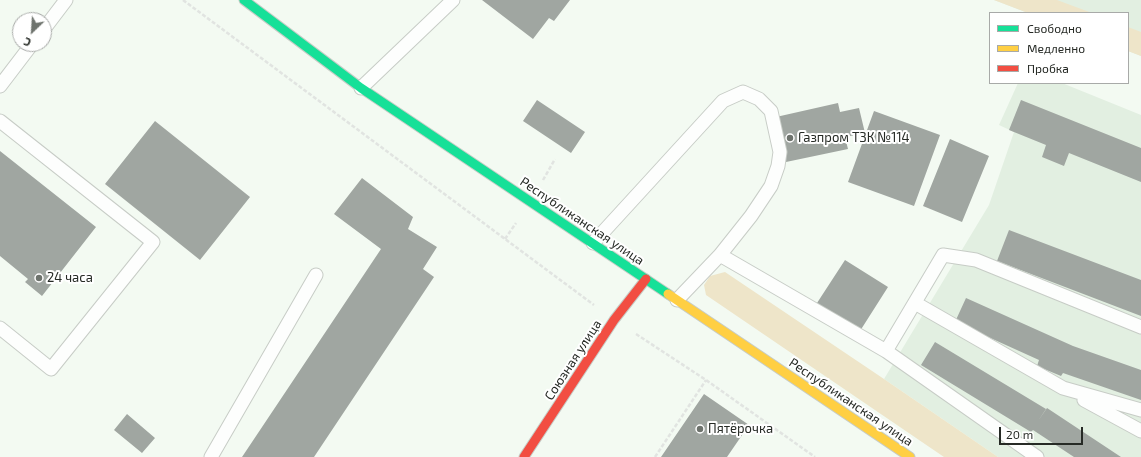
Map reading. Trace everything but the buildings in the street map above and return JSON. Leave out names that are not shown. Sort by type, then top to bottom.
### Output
[{"type":"main road","name":"Республиканская улица","points":[[244,0],[361,88],[910,457]]},
{"type":"main road","name":"Союзная улица","points":[[524,457],[614,320],[646,279]]},
{"type":"lane","points":[[52,18],[66,0]]},
{"type":"lane","points":[[361,88],[453,0]]},
{"type":"lane","points":[[0,86],[26,52]]},
{"type":"lane","points":[[593,244],[724,101],[743,92],[759,99],[771,111],[780,152],[778,166],[771,186],[751,216],[720,254],[677,300]]},
{"type":"lane","points":[[0,120],[153,242],[52,369],[0,328]]},
{"type":"lane","points":[[720,254],[886,351],[1037,457]]},
{"type":"lane","points":[[886,351],[943,255],[976,260],[1141,327]]},
{"type":"lane","points":[[211,457],[316,275]]},
{"type":"lane","points":[[915,303],[1141,431]]},
{"type":"lane","points":[[1063,388],[1141,410]]},
{"type":"path","points":[[183,0],[614,320],[706,380],[815,457]]},
{"type":"path","points":[[655,457],[706,380]]},
{"type":"shaded area","points":[[994,0],[1141,0],[1141,56],[1129,51],[1129,12],[1025,12]]},
{"type":"shaded area","points":[[994,0],[1057,0],[1089,12],[1025,12]]},
{"type":"shaded area","points":[[1129,27],[1141,32],[1141,56],[1129,51]]},
{"type":"shaded area","points":[[1018,84],[1064,84],[1141,115],[1141,457],[998,457],[884,379],[989,205],[1014,132],[999,125]]},
{"type":"shaded area","points":[[725,272],[998,457],[944,457],[706,295],[704,285],[710,276]]},
{"type":"traffic: fast","points":[[244,0],[361,88],[668,294]]},
{"type":"traffic: slow","points":[[668,294],[910,457]]},
{"type":"traffic: jam","points":[[524,457],[614,320],[646,279]]},
{"type":"place","name":"Газпром ТЗК №114","points":[[790,138]]},
{"type":"place","name":"24 часа","points":[[39,278]]},
{"type":"place","name":"Пятёрочка","points":[[700,429]]}]
